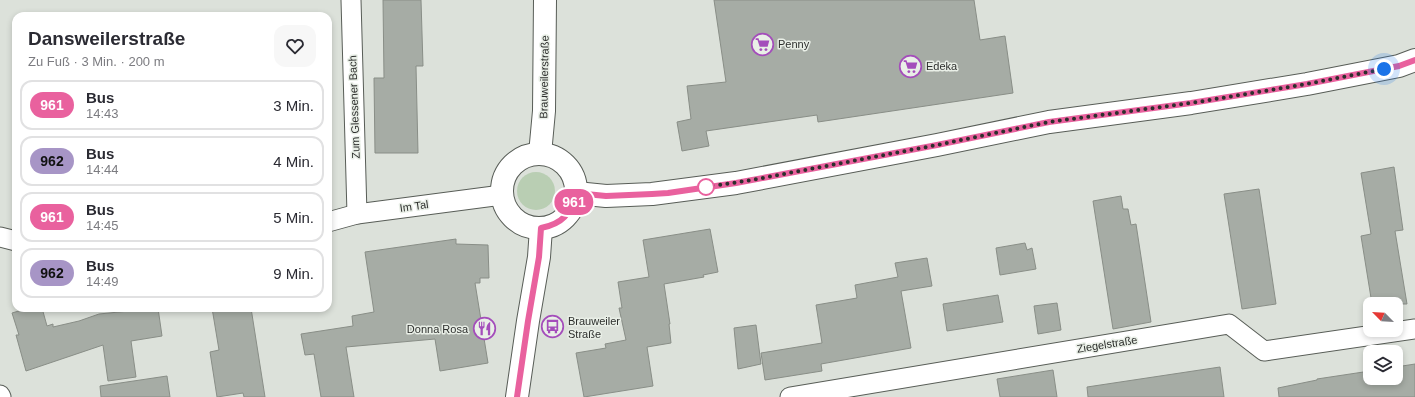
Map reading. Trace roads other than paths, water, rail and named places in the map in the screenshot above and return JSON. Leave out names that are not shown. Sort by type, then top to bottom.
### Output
[{"type":"main road","name":"Brauweilerstraße","points":[[540,154],[544,110],[545,0]]},
{"type":"main road","points":[[576,193],[606,196],[652,194],[736,183],[1049,122],[1191,103],[1307,84],[1399,66],[1415,60]]},
{"type":"main road","points":[[540,154],[551,156],[562,162],[570,170],[576,193],[574,203],[569,213],[561,221],[551,226],[541,228],[529,227],[519,223],[510,215],[504,206],[502,182],[508,170],[516,161],[527,156],[540,154]]},
{"type":"main road","points":[[517,397],[526,329],[539,257],[541,228]]},
{"type":"street","name":"Zum Glessener Bach","points":[[350,0],[357,214]]},
{"type":"street","name":"Im Tal","points":[[332,221],[357,214],[502,195]]},
{"type":"street","points":[[0,237],[12,240]]},
{"type":"street","name":"Ziegelstraße","points":[[790,397],[1229,324],[1264,351],[1415,329]]},
{"type":"place","name":"Penny","points":[[763,44]]},
{"type":"place","name":"Edeka","points":[[910,66]]},
{"type":"place","name":"Brauweiler Straße","points":[[553,327]]},
{"type":"place","name":"Donna Rosa","points":[[484,329]]}]
